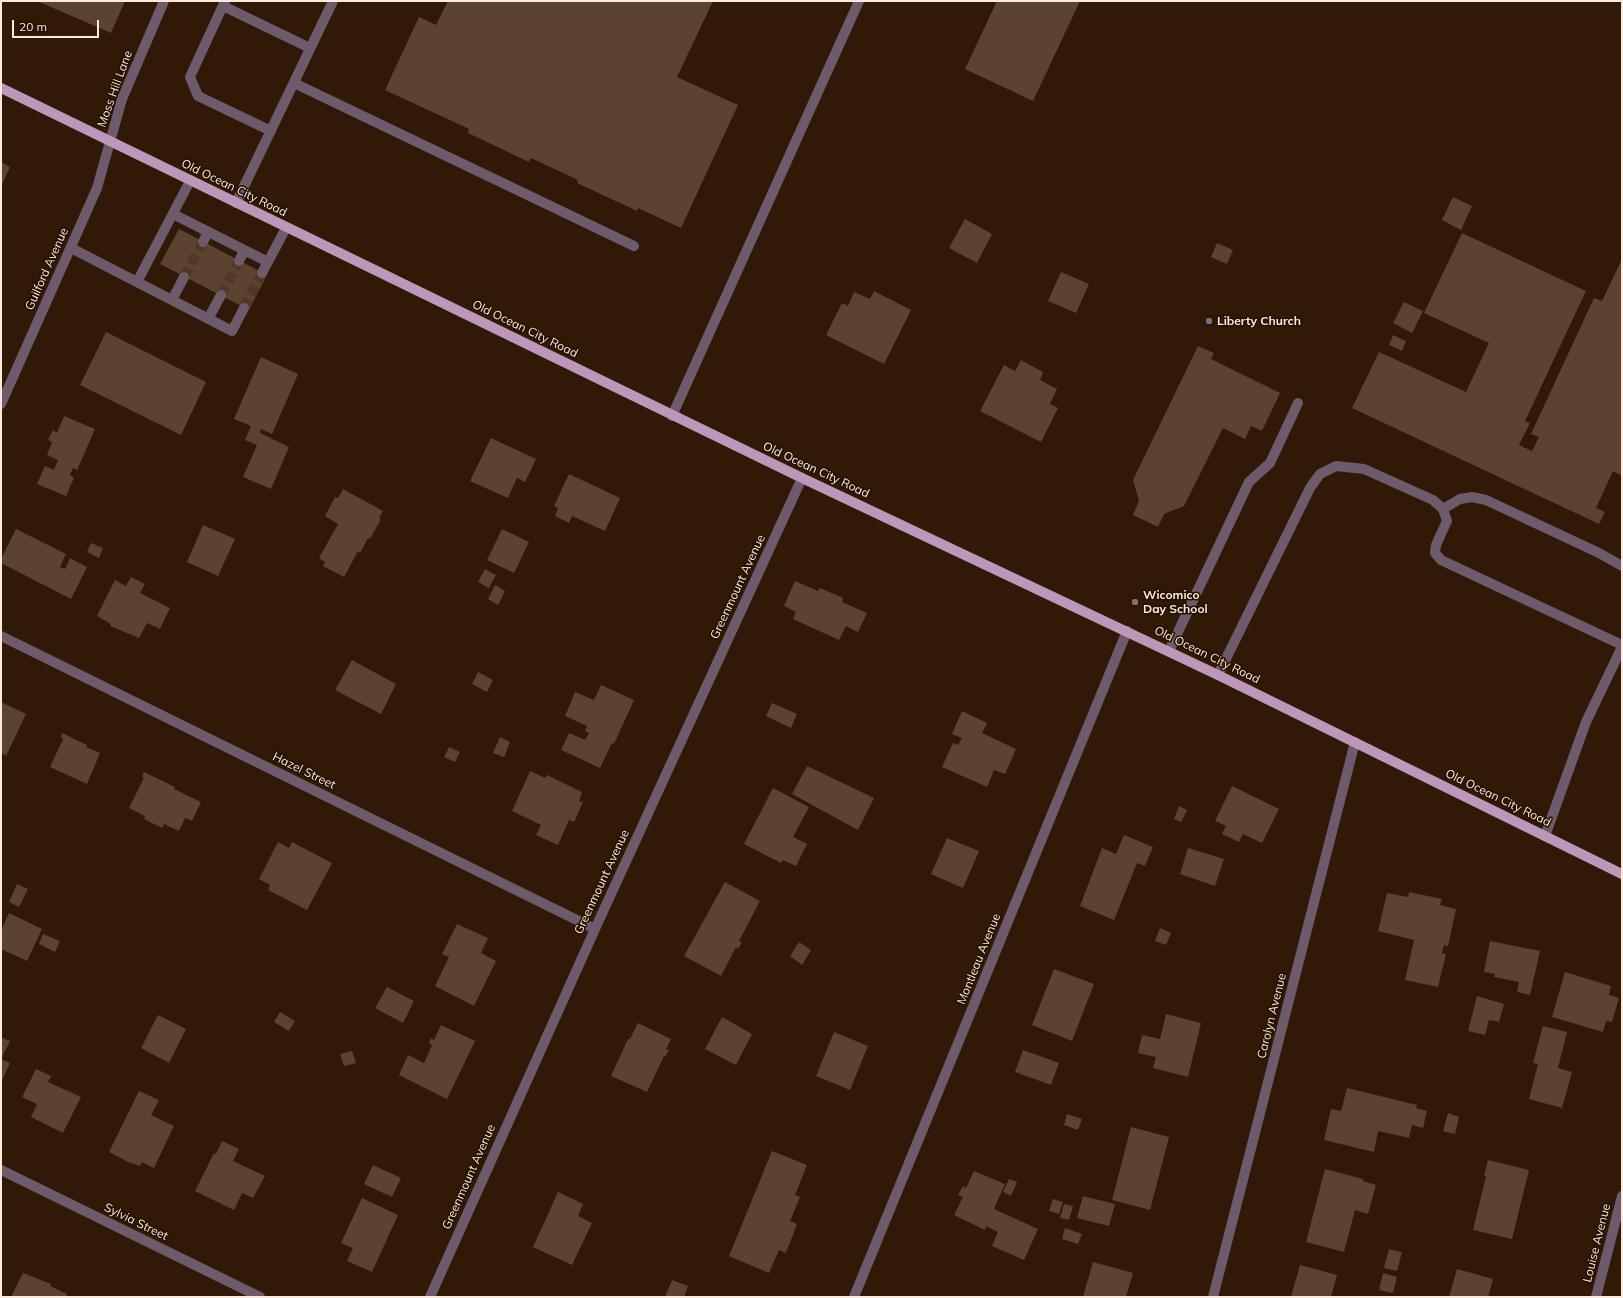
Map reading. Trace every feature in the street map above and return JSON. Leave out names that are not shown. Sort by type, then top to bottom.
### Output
[{"type":"main road","name":"Old Ocean City Road","points":[[1,88],[672,416],[1169,651],[1622,874]]},
{"type":"street","name":"Moss Hill Lane","points":[[109,141],[122,99],[164,1]]},
{"type":"street","points":[[236,203],[333,1]]},
{"type":"street","points":[[672,416],[859,1]]},
{"type":"street","points":[[271,131],[198,96],[190,77],[224,3],[310,48]]},
{"type":"street","points":[[294,83],[634,246]]},
{"type":"street","name":"Guilford Avenue","points":[[1,404],[97,188],[109,141]]},
{"type":"street","points":[[137,282],[190,181]]},
{"type":"street","points":[[173,214],[268,262]]},
{"type":"street","points":[[262,273],[286,228]]},
{"type":"street","points":[[203,242],[208,232]]},
{"type":"street","points":[[71,248],[232,331],[244,308]]},
{"type":"street","points":[[239,261],[244,251]]},
{"type":"street","points":[[172,300],[184,276]]},
{"type":"street","points":[[208,319],[221,295]]},
{"type":"street","points":[[1169,651],[1249,482],[1270,463],[1298,403]]},
{"type":"street","points":[[1218,675],[1310,488],[1320,474],[1336,466],[1364,469],[1433,500],[1443,510],[1447,520],[1436,545],[1435,553],[1441,560],[1622,646],[1586,722],[1545,836]]},
{"type":"street","name":"Greenmount Avenue","points":[[430,1297],[595,929],[802,478]]},
{"type":"street","points":[[1443,510],[1460,499],[1472,497],[1486,500],[1599,553],[1622,566]]},
{"type":"street","name":"Montleau Avenue","points":[[854,1297],[1127,631]]},
{"type":"street","name":"Hazel Street","points":[[1,636],[595,929]]},
{"type":"street","name":"Carolyn Avenue","points":[[1213,1297],[1355,742]]},
{"type":"street","name":"Sylvia Street","points":[[1,1170],[260,1297]]},
{"type":"street","name":"Louise Avenue","points":[[1596,1297],[1622,1196]]},
{"type":"building","points":[[37,1],[125,1],[111,33]]},
{"type":"building","points":[[448,1],[713,1],[677,77],[738,105],[681,228],[638,208],[637,211],[577,183],[578,180],[531,158],[529,162],[468,133],[469,129],[385,90],[419,17],[436,25]]},
{"type":"building","points":[[997,1],[1080,1],[1033,101],[965,69]]},
{"type":"building","points":[[1,162],[10,167],[1,187]]},
{"type":"building","points":[[1453,197],[1472,206],[1461,230],[1442,220]]},
{"type":"building","points":[[965,219],[992,234],[977,263],[949,248]]},
{"type":"building","points":[[179,229],[267,275],[249,310],[160,264]]},
{"type":"building","points":[[1462,233],[1586,291],[1525,421],[1530,423],[1519,445],[1532,451],[1539,437],[1531,434],[1594,298],[1602,301],[1622,259],[1622,476],[1613,471],[1596,508],[1605,512],[1599,524],[1352,408],[1379,352],[1466,392],[1489,343],[1424,313]]},
{"type":"building","points":[[1217,243],[1233,250],[1227,264],[1211,257]]},
{"type":"building","points":[[1061,272],[1089,284],[1076,313],[1048,301]]},
{"type":"building","points":[[874,291],[911,310],[884,364],[826,335],[842,303],[848,306],[854,292],[870,299]]},
{"type":"building","points":[[1404,302],[1423,311],[1412,333],[1393,323]]},
{"type":"building","points":[[106,332],[206,382],[181,435],[80,385]]},
{"type":"building","points":[[1393,335],[1406,341],[1402,351],[1389,345]]},
{"type":"building","points":[[1198,346],[1214,353],[1211,359],[1280,393],[1262,431],[1251,426],[1245,439],[1223,428],[1184,506],[1164,514],[1158,527],[1133,515],[1139,501],[1133,480]]},
{"type":"building","points":[[261,357],[298,374],[272,434],[261,429],[260,433],[289,447],[271,489],[243,477],[257,445],[245,440],[251,426],[234,419]]},
{"type":"building","points":[[1021,360],[1043,372],[1040,380],[1057,389],[1050,404],[1058,408],[1041,442],[980,411],[1004,365],[1015,371]]},
{"type":"building","points":[[64,416],[95,429],[77,470],[73,468],[70,475],[74,478],[66,496],[37,484],[45,466],[54,470],[58,460],[47,455],[52,442],[48,440],[53,430],[57,433]]},
{"type":"building","points":[[491,438],[536,459],[525,482],[517,478],[508,498],[470,481]]},
{"type":"building","points":[[569,474],[620,498],[605,531],[572,516],[569,523],[555,516],[558,508],[554,506]]},
{"type":"building","points":[[343,489],[383,511],[379,518],[381,519],[370,539],[368,538],[360,553],[358,551],[344,577],[323,566],[325,562],[319,558],[338,524],[325,516],[335,497],[338,498]]},
{"type":"building","points":[[203,525],[235,539],[218,576],[187,562]]},
{"type":"building","points":[[16,529],[66,554],[60,567],[65,569],[70,558],[87,567],[71,599],[1,563],[1,559]]},
{"type":"building","points":[[502,529],[529,542],[514,573],[487,560]]},
{"type":"building","points":[[91,543],[103,548],[99,558],[87,552]]},
{"type":"building","points":[[485,569],[496,575],[489,588],[478,582]]},
{"type":"building","points":[[131,577],[145,584],[140,593],[170,608],[160,629],[147,623],[139,638],[110,626],[111,624],[97,616],[115,580],[126,586]]},
{"type":"building","points":[[795,581],[818,591],[820,588],[843,598],[842,602],[867,613],[858,632],[846,626],[839,640],[793,619],[796,612],[784,606]]},
{"type":"building","points":[[495,585],[505,591],[498,605],[488,599]]},
{"type":"building","points":[[352,660],[396,684],[381,714],[335,690]]},
{"type":"building","points":[[478,672],[493,680],[487,692],[472,684]]},
{"type":"building","points":[[601,685],[634,700],[614,744],[612,743],[600,768],[561,750],[569,733],[585,740],[589,733],[585,731],[587,726],[565,716],[575,692],[594,700]]},
{"type":"building","points":[[1,702],[26,714],[6,756],[1,753]]},
{"type":"building","points":[[772,703],[797,714],[791,728],[766,716]]},
{"type":"building","points":[[962,711],[987,723],[982,733],[1016,749],[1005,774],[994,770],[987,787],[942,767],[953,743],[958,745],[962,738],[952,734]]},
{"type":"building","points":[[62,733],[87,745],[86,747],[100,753],[87,784],[50,767],[63,739],[61,737]]},
{"type":"building","points":[[500,737],[510,742],[504,757],[493,753]]},
{"type":"building","points":[[449,747],[460,752],[455,762],[444,757]]},
{"type":"building","points":[[807,766],[874,798],[858,830],[792,794]]},
{"type":"building","points":[[530,771],[545,778],[547,775],[582,792],[579,801],[583,802],[574,822],[569,820],[558,845],[536,835],[541,825],[512,811]]},
{"type":"building","points":[[144,772],[201,802],[192,821],[185,818],[179,831],[164,824],[162,828],[144,819],[145,816],[129,808],[144,778],[142,777]]},
{"type":"building","points":[[1232,786],[1279,809],[1262,843],[1243,834],[1239,842],[1222,834],[1226,826],[1215,821]]},
{"type":"building","points":[[773,788],[809,807],[793,837],[807,844],[796,866],[783,860],[781,863],[744,844]]},
{"type":"building","points":[[1179,806],[1187,810],[1181,822],[1174,819]]},
{"type":"building","points":[[1124,835],[1153,847],[1145,866],[1137,863],[1114,920],[1080,906],[1102,848],[1116,854]]},
{"type":"building","points":[[947,838],[979,851],[963,888],[931,874]]},
{"type":"building","points":[[278,842],[289,848],[292,842],[332,863],[307,910],[268,890],[270,885],[259,879]]},
{"type":"building","points":[[1188,848],[1224,859],[1215,886],[1180,874]]},
{"type":"building","points":[[725,882],[760,901],[739,941],[742,942],[738,949],[736,947],[721,976],[684,956]]},
{"type":"building","points":[[17,884],[28,889],[19,907],[9,902]]},
{"type":"building","points":[[1409,892],[1442,899],[1440,905],[1456,909],[1448,946],[1444,945],[1442,953],[1446,954],[1438,987],[1405,980],[1414,940],[1378,931],[1387,893],[1408,897]]},
{"type":"building","points":[[9,913],[42,929],[27,961],[1,949],[1,931]]},
{"type":"building","points":[[457,924],[488,938],[481,953],[496,961],[474,1006],[435,986],[449,957],[442,954]]},
{"type":"building","points":[[1160,928],[1171,933],[1166,945],[1155,941]]},
{"type":"building","points":[[43,934],[60,941],[55,952],[39,944]]},
{"type":"building","points":[[1490,941],[1540,951],[1530,995],[1517,992],[1519,982],[1494,977],[1495,974],[1484,972]]},
{"type":"building","points":[[799,942],[811,950],[802,965],[790,956]]},
{"type":"building","points":[[1054,969],[1094,984],[1072,1041],[1032,1025]]},
{"type":"building","points":[[1565,972],[1611,986],[1609,995],[1619,998],[1612,1022],[1606,1021],[1603,1032],[1552,1017]]},
{"type":"building","points":[[387,987],[414,1001],[403,1023],[375,1008]]},
{"type":"building","points":[[1477,996],[1504,1004],[1499,1022],[1489,1020],[1485,1035],[1468,1031]]},
{"type":"building","points":[[280,1012],[295,1021],[289,1031],[274,1022]]},
{"type":"building","points":[[1166,1014],[1201,1023],[1188,1077],[1153,1068],[1156,1057],[1138,1053],[1142,1035],[1160,1039]]},
{"type":"building","points":[[158,1015],[186,1029],[169,1063],[141,1048]]},
{"type":"building","points":[[722,1017],[752,1034],[736,1065],[705,1049]]},
{"type":"building","points":[[638,1023],[671,1039],[666,1049],[669,1050],[665,1057],[664,1056],[647,1092],[611,1076],[628,1039],[630,1039]]},
{"type":"building","points":[[441,1025],[475,1041],[447,1099],[399,1075],[408,1055],[424,1063],[432,1045],[429,1043],[431,1038],[434,1040]]},
{"type":"building","points":[[1543,1026],[1567,1032],[1558,1068],[1572,1072],[1562,1108],[1529,1099],[1538,1064],[1533,1063]]},
{"type":"building","points":[[834,1032],[868,1046],[850,1090],[816,1076]]},
{"type":"building","points":[[1,1037],[10,1041],[1,1059]]},
{"type":"building","points":[[1023,1050],[1059,1063],[1051,1085],[1015,1072]]},
{"type":"building","points":[[352,1051],[356,1063],[344,1066],[340,1054]]},
{"type":"building","points":[[1,1059],[10,1063],[1,1083]]},
{"type":"building","points":[[36,1069],[51,1076],[48,1082],[81,1097],[63,1133],[31,1117],[37,1104],[22,1097]]},
{"type":"building","points":[[1347,1088],[1417,1105],[1416,1108],[1427,1111],[1423,1128],[1412,1125],[1409,1138],[1378,1131],[1374,1152],[1324,1140],[1331,1109],[1341,1111]]},
{"type":"building","points":[[139,1091],[159,1100],[151,1115],[174,1126],[154,1168],[142,1162],[140,1166],[128,1162],[109,1152]]},
{"type":"building","points":[[1448,1113],[1459,1117],[1455,1134],[1443,1131]]},
{"type":"building","points":[[1067,1114],[1082,1119],[1078,1130],[1064,1125]]},
{"type":"building","points":[[1131,1127],[1169,1137],[1150,1210],[1112,1200]]},
{"type":"building","points":[[222,1141],[239,1149],[233,1161],[265,1176],[253,1198],[242,1193],[234,1210],[195,1191],[214,1153],[216,1154]]},
{"type":"building","points":[[772,1151],[807,1165],[795,1195],[800,1197],[790,1221],[797,1224],[786,1253],[779,1250],[769,1273],[729,1256]]},
{"type":"building","points":[[1488,1160],[1529,1170],[1512,1239],[1473,1230],[1486,1176],[1484,1176]]},
{"type":"building","points":[[373,1165],[401,1178],[392,1197],[364,1184]]},
{"type":"building","points":[[1325,1169],[1363,1179],[1363,1181],[1376,1185],[1368,1214],[1355,1210],[1344,1252],[1306,1242]]},
{"type":"building","points":[[974,1171],[1005,1184],[994,1209],[1038,1229],[1024,1260],[992,1246],[998,1232],[986,1226],[985,1230],[954,1215],[963,1197],[958,1195],[963,1186],[966,1188]]},
{"type":"building","points":[[1009,1179],[1017,1182],[1011,1196],[1003,1192]]},
{"type":"building","points":[[558,1192],[583,1204],[578,1216],[592,1223],[572,1265],[533,1247]]},
{"type":"building","points":[[1083,1196],[1115,1204],[1109,1226],[1077,1218]]},
{"type":"building","points":[[362,1198],[398,1215],[372,1272],[347,1261],[353,1248],[341,1243]]},
{"type":"building","points":[[1053,1199],[1063,1202],[1059,1214],[1049,1211]]},
{"type":"building","points":[[1064,1204],[1073,1206],[1069,1220],[1060,1218]]},
{"type":"building","points":[[1065,1228],[1082,1234],[1078,1244],[1062,1239]]},
{"type":"building","points":[[1389,1249],[1402,1252],[1397,1271],[1384,1268]]},
{"type":"building","points":[[1093,1262],[1133,1273],[1126,1297],[1083,1297]]},
{"type":"building","points":[[1300,1265],[1337,1275],[1331,1297],[1291,1297]]},
{"type":"building","points":[[1457,1269],[1493,1279],[1488,1297],[1449,1297]]},
{"type":"building","points":[[23,1273],[51,1284],[50,1286],[67,1294],[66,1297],[11,1297]]},
{"type":"building","points":[[1383,1273],[1397,1277],[1393,1293],[1379,1290]]},
{"type":"building","points":[[672,1280],[688,1286],[684,1297],[665,1297]]},
{"type":"tunnel","points":[[184,277],[203,242]]},
{"type":"tunnel","points":[[221,295],[239,261]]},
{"type":"tunnel","points":[[244,308],[262,273]]},
{"type":"place","name":"Liberty Church","points":[[1209,321]]},
{"type":"place","name":"Wicomico Day School","points":[[1135,602]]}]
